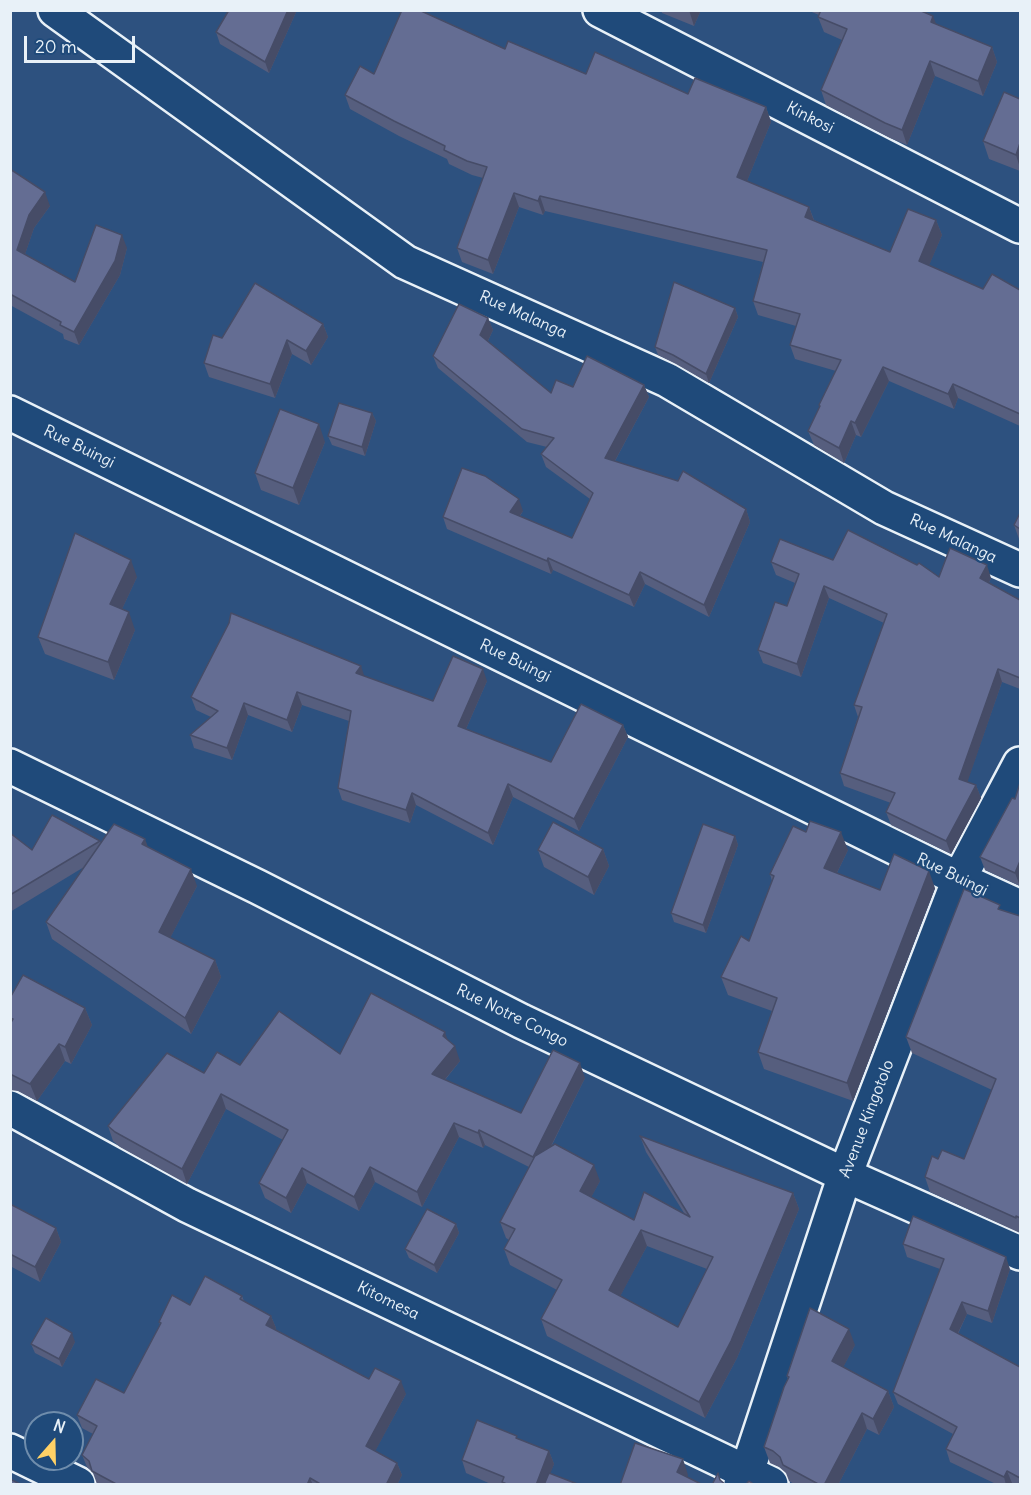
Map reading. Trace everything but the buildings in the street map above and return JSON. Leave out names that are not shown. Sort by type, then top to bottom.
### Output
[{"type":"street","name":"Rue Malanga","points":[[55,10],[405,262],[667,380],[884,508],[1020,570]]},
{"type":"street","name":"Kinkosi","points":[[600,10],[1020,226]]},
{"type":"street","name":"Rue Buingi","points":[[10,413],[1020,907]]},
{"type":"street","name":"Avenue Kingotolo","points":[[753,1481],[845,1175],[959,879],[1020,764]]},
{"type":"street","name":"Rue Notre Congo","points":[[10,766],[248,882],[521,1021],[845,1175],[1020,1253]]},
{"type":"street","name":"Kitomesa","points":[[10,1108],[188,1205],[753,1481]]},
{"type":"street","points":[[10,1451],[78,1485]]}]
